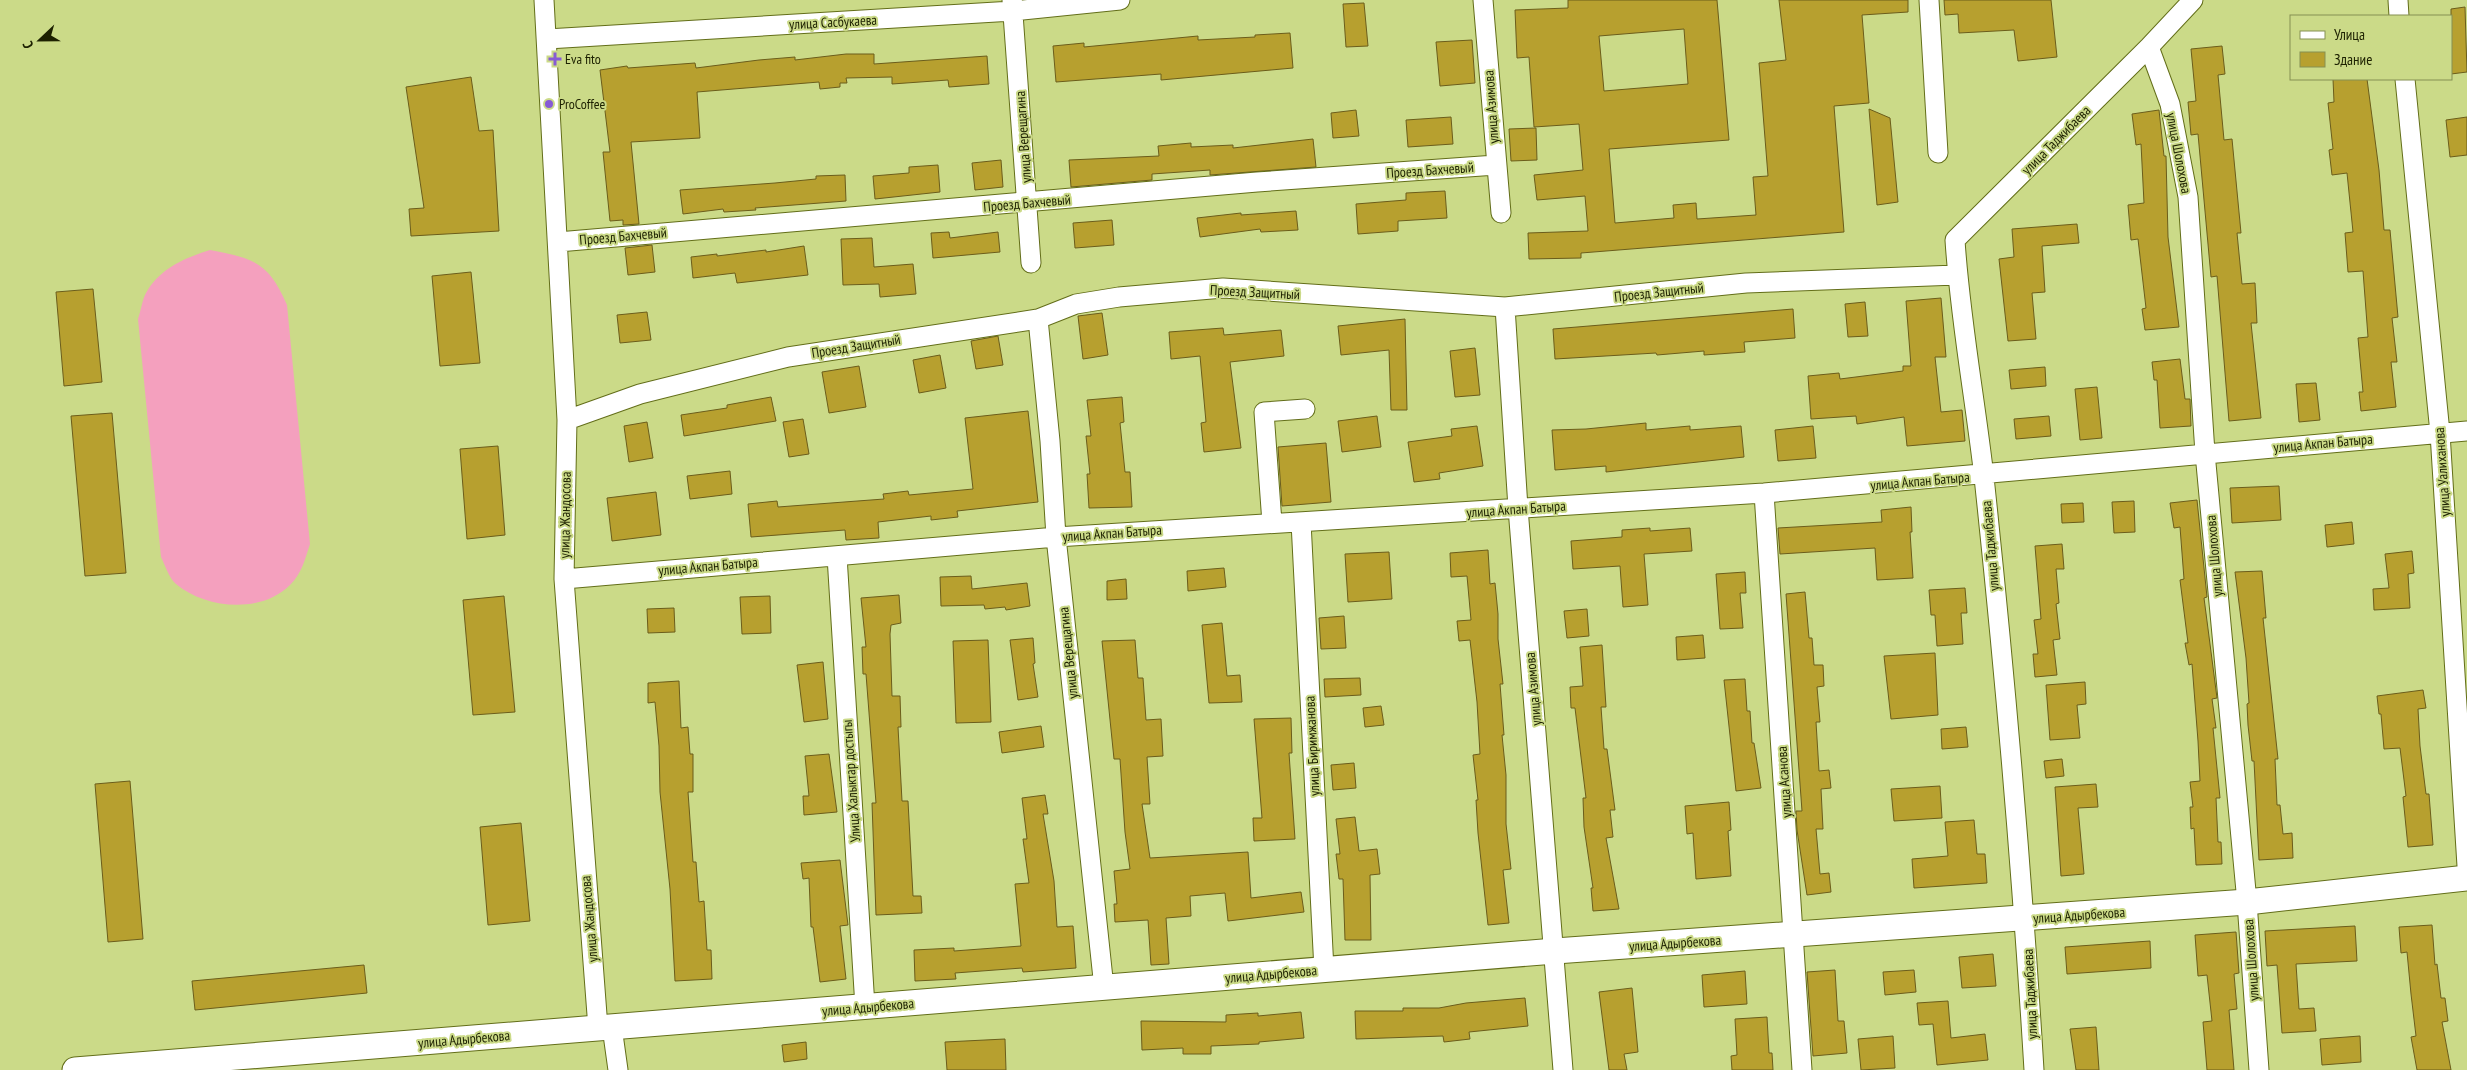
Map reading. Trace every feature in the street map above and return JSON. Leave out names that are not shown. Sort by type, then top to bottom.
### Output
[{"type":"main road","name":"улица Адырбекова","points":[[75,1070],[1555,951],[2247,902],[2467,878]]},
{"type":"street","name":"улица Жандосова","points":[[544,0],[567,420],[564,579],[605,1028],[618,1070]]},
{"type":"street","name":"улица Сасбукаева","points":[[547,39],[1013,5],[1120,0]]},
{"type":"street","name":"улица Азимова","points":[[1483,0],[1501,213]]},
{"type":"street","points":[[1929,0],[1938,153]]},
{"type":"street","name":"улица Таджибаева","points":[[2034,1070],[2025,919],[1983,476],[1957,275],[1955,240],[2149,47],[2193,0]]},
{"type":"street","points":[[2398,0],[2399,15]]},
{"type":"street","name":"улица Верещагина","points":[[1013,5],[1031,263]]},
{"type":"street","name":"улица Шолохова","points":[[2149,47],[2170,104],[2188,197],[2204,452],[2247,902],[2259,1070]]},
{"type":"street","name":"улица Уалиханова","points":[[2405,80],[2440,433],[2467,866]]},
{"type":"street","name":"Проезд Бахчевый","points":[[558,242],[823,217],[1028,203],[1257,182],[1496,165]]},
{"type":"street","name":"Проезд Защитный","points":[[567,420],[640,394],[788,357],[1038,319],[1076,304],[1118,297],[1223,288],[1505,307],[1746,283],[1957,275]]},
{"type":"street","name":"улица Азимова","points":[[1505,307],[1518,508],[1564,1070]]},
{"type":"street","name":"улица Верещагина","points":[[1038,319],[1050,441],[1056,537],[1104,988]]},
{"type":"street","points":[[1272,523],[1264,412],[1305,408]]},
{"type":"street","name":"улица Акпан Батыра","points":[[564,579],[1056,537],[1764,493],[1983,476],[2204,452],[2467,431]]},
{"type":"street","name":"улица Асанова","points":[[1764,493],[1795,935],[1802,1070]]},
{"type":"street","name":"улица Биримжанова","points":[[1301,522],[1324,970]]},
{"type":"street","name":"Улица Халыктар достыгы","points":[[837,556],[865,1007]]},
{"type":"shaded area","points":[[210,250],[238,256],[258,265],[274,280],[287,305],[310,544],[300,571],[290,585],[264,601],[249,604],[233,605],[218,603],[202,599],[188,592],[176,584],[169,575],[161,557],[138,319],[145,296],[158,277],[174,265]]},
{"type":"building","points":[[1568,0],[1717,0],[1729,140],[1609,149],[1615,223],[1674,218],[1673,205],[1696,203],[1697,219],[1756,215],[1753,177],[1768,176],[1759,63],[1786,60],[1779,0],[1908,0],[1908,12],[1862,15],[1869,103],[1834,106],[1844,232],[1581,253],[1581,258],[1529,259],[1528,233],[1588,231],[1585,196],[1537,200],[1534,175],[1583,170],[1579,124],[1534,127],[1529,57],[1517,58],[1515,10],[1568,8]],"holes":[[[1684,29],[1688,84],[1604,91],[1599,36]]]},
{"type":"building","points":[[1944,0],[2051,0],[2057,57],[2018,61],[2014,30],[1959,33],[1958,14],[1945,15]]},
{"type":"building","points":[[1364,3],[1368,46],[1346,47],[1343,4]]},
{"type":"building","points":[[2465,7],[2467,72],[2452,74],[2451,9]]},
{"type":"building","points":[[1290,33],[1293,68],[1161,80],[1161,74],[1056,82],[1053,46],[1084,43],[1084,47],[1198,36],[1198,40]]},
{"type":"building","points":[[1472,40],[1475,83],[1440,86],[1436,42]]},
{"type":"building","points":[[2222,46],[2225,74],[2218,75],[2224,140],[2232,139],[2241,233],[2237,233],[2242,284],[2255,283],[2257,323],[2251,323],[2261,418],[2229,421],[2217,276],[2211,277],[2198,134],[2191,135],[2188,102],[2196,101],[2191,49]]},
{"type":"building","points":[[846,54],[874,54],[874,64],[987,56],[989,84],[949,87],[948,80],[892,84],[892,77],[846,78],[847,83],[840,83],[840,87],[820,89],[819,82],[697,92],[700,138],[631,142],[639,224],[623,225],[623,220],[610,221],[603,152],[610,152],[600,70],[627,66],[628,68],[695,63],[696,68],[759,60],[795,57],[795,60]]},
{"type":"building","points":[[471,77],[479,131],[493,130],[499,231],[411,236],[409,209],[424,208],[406,87]]},
{"type":"building","points":[[2333,80],[2367,80],[2379,170],[2384,230],[2390,230],[2398,317],[2392,318],[2397,362],[2391,362],[2396,407],[2361,411],[2359,392],[2363,392],[2358,338],[2368,337],[2363,271],[2348,272],[2345,233],[2353,232],[2347,173],[2332,175],[2329,150],[2333,149],[2328,103],[2334,102]]},
{"type":"building","points":[[1869,109],[1890,118],[1898,202],[1877,205]]},
{"type":"building","points":[[1356,110],[1359,136],[1333,138],[1331,113]]},
{"type":"building","points":[[2159,110],[2164,156],[2166,156],[2168,237],[2179,327],[2145,330],[2142,309],[2146,308],[2138,239],[2131,240],[2128,205],[2144,203],[2141,144],[2136,145],[2132,114]]},
{"type":"building","points":[[1451,117],[1453,144],[1408,147],[1406,120]]},
{"type":"building","points":[[2467,117],[2467,155],[2450,157],[2446,120]]},
{"type":"building","points":[[1536,128],[1537,160],[1511,161],[1509,129]]},
{"type":"building","points":[[1313,139],[1316,167],[1210,175],[1210,170],[1152,174],[1152,180],[1071,187],[1069,160],[1159,156],[1158,146],[1191,143],[1191,147],[1233,145],[1233,148]]},
{"type":"building","points":[[1001,160],[1003,187],[975,190],[972,163]]},
{"type":"building","points":[[938,165],[940,192],[875,199],[873,176],[909,173],[909,167]]},
{"type":"building","points":[[845,175],[846,201],[755,208],[756,210],[724,212],[723,209],[683,214],[680,190],[816,179],[816,176]]},
{"type":"building","points":[[1445,191],[1447,218],[1398,221],[1398,231],[1358,234],[1356,204],[1406,200],[1406,193]]},
{"type":"building","points":[[1296,211],[1298,230],[1261,232],[1260,229],[1200,237],[1197,218],[1241,213],[1241,215]]},
{"type":"building","points":[[1112,220],[1114,245],[1075,248],[1073,223]]},
{"type":"building","points":[[2077,224],[2079,243],[2042,246],[2045,292],[2032,293],[2036,339],[2008,341],[1999,259],[2014,257],[2012,229]]},
{"type":"building","points":[[949,232],[950,238],[998,232],[1000,252],[933,258],[931,233]]},
{"type":"building","points":[[872,238],[874,267],[913,264],[916,294],[880,297],[879,284],[843,285],[841,239]]},
{"type":"building","points":[[652,245],[655,272],[628,275],[625,248]]},
{"type":"building","points":[[804,246],[808,275],[737,283],[735,273],[693,278],[691,257],[766,250],[766,252]]},
{"type":"building","points":[[471,272],[480,363],[440,366],[432,276]]},
{"type":"building","points":[[93,289],[102,382],[64,386],[56,292]]},
{"type":"building","points":[[1941,298],[1946,357],[1935,357],[1941,412],[1962,410],[1965,441],[1907,446],[1904,417],[1857,424],[1856,416],[1811,419],[1808,376],[1839,373],[1840,379],[1903,371],[1903,366],[1911,366],[1906,301]]},
{"type":"building","points":[[1865,302],[1868,336],[1848,337],[1845,304]]},
{"type":"building","points":[[1793,309],[1795,338],[1744,342],[1745,352],[1704,355],[1704,351],[1555,359],[1553,329]]},
{"type":"building","points":[[647,312],[651,340],[620,343],[617,315]]},
{"type":"building","points":[[1102,313],[1108,355],[1083,359],[1078,316]]},
{"type":"building","points":[[1405,319],[1407,410],[1391,410],[1389,350],[1341,355],[1338,326]]},
{"type":"building","points":[[1223,328],[1224,335],[1281,330],[1284,356],[1230,362],[1241,448],[1204,452],[1201,423],[1206,422],[1200,356],[1171,359],[1169,332]]},
{"type":"building","points":[[998,336],[1003,365],[976,369],[971,341]]},
{"type":"building","points":[[1475,348],[1480,395],[1455,397],[1450,351]]},
{"type":"building","points":[[940,355],[946,388],[919,393],[913,360]]},
{"type":"building","points":[[2180,359],[2185,399],[2190,399],[2191,426],[2160,428],[2157,380],[2154,380],[2152,362]]},
{"type":"building","points":[[859,366],[866,407],[829,413],[822,372]]},
{"type":"building","points":[[2045,367],[2046,386],[2011,389],[2009,370]]},
{"type":"building","points":[[2316,383],[2320,420],[2299,422],[2296,384]]},
{"type":"building","points":[[2097,387],[2102,438],[2080,440],[2075,389]]},
{"type":"building","points":[[771,397],[776,421],[684,436],[681,415],[727,408],[727,405]]},
{"type":"building","points":[[1122,397],[1124,422],[1120,423],[1125,472],[1130,472],[1132,507],[1089,508],[1087,474],[1090,474],[1086,436],[1091,436],[1087,400]]},
{"type":"building","points":[[1028,411],[1038,502],[957,511],[958,517],[931,520],[931,516],[878,522],[879,538],[846,540],[845,530],[751,537],[748,504],[777,501],[778,507],[884,499],[883,494],[908,491],[909,495],[973,489],[965,418]]},
{"type":"building","points":[[112,413],[126,573],[85,576],[71,416]]},
{"type":"building","points":[[1377,416],[1381,447],[1342,452],[1338,421]]},
{"type":"building","points":[[2049,416],[2051,436],[2016,439],[2014,419]]},
{"type":"building","points":[[803,419],[809,454],[789,457],[783,422]]},
{"type":"building","points":[[647,422],[653,458],[629,462],[624,426]]},
{"type":"building","points":[[1646,423],[1646,430],[1690,426],[1690,430],[1741,426],[1744,457],[1606,472],[1606,466],[1555,470],[1552,430],[1586,429]]},
{"type":"building","points":[[1477,426],[1483,466],[1439,473],[1440,479],[1414,482],[1408,442],[1452,436],[1451,429]]},
{"type":"building","points":[[1813,426],[1816,458],[1778,461],[1775,430]]},
{"type":"building","points":[[1326,443],[1331,502],[1282,506],[1278,447]]},
{"type":"building","points":[[498,446],[505,535],[467,539],[460,449]]},
{"type":"building","points":[[730,471],[732,494],[690,499],[687,476]]},
{"type":"building","points":[[2279,486],[2281,520],[2232,523],[2230,488]]},
{"type":"building","points":[[656,492],[661,535],[612,541],[607,498]]},
{"type":"building","points":[[2197,500],[2207,597],[2204,598],[2217,698],[2212,699],[2216,728],[2213,728],[2220,798],[2216,798],[2218,842],[2221,842],[2222,864],[2196,865],[2194,828],[2191,829],[2190,807],[2193,807],[2190,782],[2200,781],[2198,741],[2192,664],[2189,665],[2185,643],[2188,643],[2180,580],[2184,579],[2180,527],[2174,528],[2170,503]]},
{"type":"building","points":[[2134,501],[2135,532],[2114,533],[2112,502]]},
{"type":"building","points":[[2083,503],[2084,522],[2062,523],[2061,504]]},
{"type":"building","points":[[1911,507],[1912,532],[1910,532],[1913,578],[1877,580],[1875,548],[1780,554],[1778,528],[1882,522],[1881,510]]},
{"type":"building","points":[[2352,522],[2354,544],[2327,547],[2325,525]]},
{"type":"building","points":[[1650,528],[1650,531],[1690,528],[1692,551],[1644,554],[1648,605],[1623,607],[1620,566],[1573,569],[1571,541],[1622,537],[1622,530]]},
{"type":"building","points":[[2062,544],[2064,569],[2056,569],[2059,603],[2056,604],[2060,639],[2053,640],[2057,675],[2035,677],[2033,654],[2038,654],[2034,620],[2041,619],[2035,546]]},
{"type":"building","points":[[1488,550],[1490,584],[1495,583],[1498,614],[1498,639],[1503,684],[1500,684],[1506,775],[1506,824],[1511,869],[1503,870],[1509,923],[1488,925],[1478,833],[1476,800],[1478,800],[1473,755],[1480,754],[1477,702],[1470,640],[1459,641],[1457,621],[1471,620],[1467,576],[1451,577],[1450,553]]},
{"type":"building","points":[[2412,551],[2414,573],[2408,574],[2410,608],[2374,610],[2373,589],[2389,588],[2385,554]]},
{"type":"building","points":[[1389,552],[1392,599],[1348,602],[1345,554]]},
{"type":"building","points":[[1224,568],[1226,587],[1188,591],[1187,571]]},
{"type":"building","points":[[2262,571],[2266,618],[2263,618],[2278,759],[2275,759],[2277,805],[2280,805],[2283,834],[2292,833],[2293,858],[2259,860],[2254,761],[2252,761],[2248,725],[2247,704],[2249,703],[2246,658],[2235,572]]},
{"type":"building","points":[[1745,572],[1746,593],[1740,593],[1743,628],[1720,629],[1716,574]]},
{"type":"building","points":[[971,576],[972,589],[1027,583],[1030,606],[1006,610],[1005,607],[985,609],[984,605],[941,606],[940,577]]},
{"type":"building","points":[[1126,579],[1127,599],[1107,600],[1107,581]]},
{"type":"building","points":[[1965,588],[1967,613],[1961,613],[1963,644],[1937,646],[1935,615],[1931,615],[1929,590]]},
{"type":"building","points":[[1805,592],[1809,638],[1812,638],[1814,665],[1823,665],[1824,686],[1817,687],[1820,722],[1816,722],[1819,771],[1829,770],[1831,788],[1821,789],[1823,829],[1816,829],[1820,874],[1829,873],[1831,892],[1807,895],[1797,830],[1796,811],[1802,811],[1786,594]]},
{"type":"building","points":[[899,595],[901,623],[891,625],[890,634],[892,696],[900,696],[901,727],[898,727],[902,801],[908,801],[913,896],[921,896],[922,913],[876,915],[872,803],[876,803],[866,674],[863,674],[862,647],[866,647],[861,598]]},
{"type":"building","points":[[504,596],[515,712],[473,715],[463,600]]},
{"type":"building","points":[[770,596],[771,633],[742,634],[740,597]]},
{"type":"building","points":[[674,608],[675,632],[648,633],[647,609]]},
{"type":"building","points":[[1587,609],[1589,636],[1567,638],[1564,611]]},
{"type":"building","points":[[1344,616],[1346,648],[1321,649],[1319,618]]},
{"type":"building","points":[[1222,623],[1227,676],[1240,675],[1242,702],[1209,703],[1202,625]]},
{"type":"building","points":[[1703,635],[1705,658],[1677,660],[1676,637]]},
{"type":"building","points":[[1033,638],[1035,663],[1033,664],[1038,697],[1018,700],[1010,640]]},
{"type":"building","points":[[988,640],[991,722],[956,723],[953,641]]},
{"type":"building","points":[[1135,640],[1138,678],[1143,678],[1146,720],[1161,719],[1163,756],[1147,757],[1150,804],[1142,804],[1150,858],[1248,852],[1251,898],[1301,892],[1304,912],[1228,921],[1225,893],[1190,896],[1191,916],[1166,918],[1169,964],[1151,965],[1148,920],[1115,922],[1114,904],[1117,904],[1114,871],[1130,869],[1125,832],[1120,759],[1114,759],[1102,641]]},
{"type":"building","points":[[1602,645],[1606,707],[1601,707],[1604,749],[1607,749],[1615,810],[1610,810],[1613,837],[1606,838],[1619,909],[1593,911],[1591,888],[1593,888],[1584,827],[1583,798],[1586,798],[1575,708],[1571,708],[1570,687],[1583,686],[1580,647]]},
{"type":"building","points":[[1935,653],[1938,715],[1891,719],[1884,656]]},
{"type":"building","points":[[823,662],[828,719],[804,722],[797,665]]},
{"type":"building","points":[[1360,678],[1361,695],[1325,697],[1324,679]]},
{"type":"building","points":[[1745,679],[1747,711],[1750,711],[1752,743],[1754,743],[1761,788],[1736,791],[1724,680]]},
{"type":"building","points":[[679,681],[681,728],[688,727],[690,754],[693,754],[693,792],[688,792],[693,862],[696,862],[699,902],[704,901],[707,950],[711,950],[712,979],[675,981],[670,889],[660,792],[659,746],[655,702],[648,703],[648,683]]},
{"type":"building","points":[[2085,682],[2086,704],[2077,705],[2080,738],[2050,740],[2046,685]]},
{"type":"building","points":[[2423,690],[2426,708],[2418,709],[2420,746],[2426,794],[2429,794],[2433,845],[2408,847],[2403,797],[2406,796],[2400,748],[2384,749],[2381,714],[2379,714],[2377,696]]},
{"type":"building","points":[[1381,706],[1384,725],[1365,727],[1363,708]]},
{"type":"building","points":[[1291,718],[1292,753],[1289,753],[1295,839],[1254,841],[1253,818],[1262,818],[1254,719]]},
{"type":"building","points":[[1041,726],[1044,747],[1002,753],[999,732]]},
{"type":"building","points":[[1966,727],[1968,747],[1942,749],[1941,729]]},
{"type":"building","points":[[829,754],[837,812],[804,815],[803,796],[809,796],[805,756]]},
{"type":"building","points":[[2062,759],[2064,776],[2046,778],[2044,761]]},
{"type":"building","points":[[1354,763],[1356,788],[1333,790],[1331,765]]},
{"type":"building","points":[[130,781],[143,939],[108,942],[95,784]]},
{"type":"building","points":[[2096,784],[2098,807],[2078,808],[2084,874],[2061,876],[2055,787]]},
{"type":"building","points":[[1940,786],[1942,818],[1894,821],[1891,789]]},
{"type":"building","points":[[1045,795],[1048,814],[1043,814],[1054,881],[1057,927],[1073,926],[1076,968],[1023,972],[1022,968],[955,973],[956,979],[915,981],[914,950],[954,948],[954,951],[1021,946],[1015,884],[1029,883],[1023,839],[1027,839],[1022,798]]},
{"type":"building","points":[[1729,802],[1731,830],[1728,831],[1731,876],[1696,879],[1693,833],[1687,834],[1685,806]]},
{"type":"building","points":[[1355,817],[1359,851],[1377,849],[1380,874],[1370,875],[1371,940],[1345,940],[1343,879],[1339,879],[1336,854],[1340,854],[1336,819]]},
{"type":"building","points":[[1974,820],[1977,854],[1985,854],[1987,883],[1914,888],[1912,859],[1948,856],[1945,822]]},
{"type":"building","points":[[521,823],[530,921],[488,925],[480,827]]},
{"type":"building","points":[[840,860],[848,925],[840,926],[846,979],[820,982],[813,927],[811,927],[809,878],[803,879],[801,863]]},
{"type":"building","points":[[2432,925],[2435,965],[2437,964],[2441,998],[2445,998],[2448,1021],[2442,1022],[2451,1070],[2417,1070],[2411,1037],[2416,1036],[2407,952],[2401,953],[2399,927]]},
{"type":"building","points":[[2355,926],[2357,961],[2296,964],[2299,1009],[2314,1008],[2316,1031],[2282,1033],[2277,965],[2267,966],[2265,931]]},
{"type":"building","points":[[2236,932],[2239,973],[2234,974],[2237,1009],[2229,1010],[2234,1070],[2207,1070],[2203,1022],[2212,1021],[2207,975],[2198,976],[2195,935]]},
{"type":"building","points":[[2150,941],[2151,968],[2067,974],[2065,947]]},
{"type":"building","points":[[1993,954],[1996,986],[1962,988],[1959,957]]},
{"type":"building","points":[[364,965],[367,993],[195,1010],[192,981]]},
{"type":"building","points":[[1835,970],[1838,1021],[1844,1021],[1847,1053],[1813,1056],[1807,972]]},
{"type":"building","points":[[1914,970],[1916,992],[1885,995],[1883,972]]},
{"type":"building","points":[[1745,971],[1747,1004],[1704,1007],[1702,975]]},
{"type":"building","points":[[1632,988],[1638,1052],[1624,1054],[1627,1070],[1609,1070],[1599,992]]},
{"type":"building","points":[[1525,998],[1528,1026],[1469,1032],[1470,1039],[1444,1042],[1443,1036],[1356,1039],[1355,1011],[1403,1011],[1403,1008],[1439,1008],[1466,1003]]},
{"type":"building","points":[[1948,1001],[1951,1038],[1985,1034],[1988,1060],[1937,1065],[1933,1024],[1919,1025],[1917,1003]]},
{"type":"building","points":[[1301,1012],[1304,1038],[1259,1042],[1259,1044],[1211,1046],[1211,1054],[1183,1054],[1183,1048],[1142,1050],[1141,1021],[1226,1022],[1226,1015],[1258,1013],[1258,1016]]},
{"type":"building","points":[[1767,1017],[1769,1053],[1772,1053],[1773,1070],[1732,1070],[1731,1056],[1737,1055],[1735,1019]]},
{"type":"building","points":[[2096,1027],[2099,1070],[2076,1070],[2070,1029]]},
{"type":"building","points":[[1893,1036],[1895,1068],[1861,1070],[1858,1039]]},
{"type":"building","points":[[2360,1036],[2361,1062],[2322,1065],[2320,1039]]},
{"type":"building","points":[[1005,1039],[1006,1070],[947,1070],[945,1042]]},
{"type":"building","points":[[806,1042],[807,1059],[784,1062],[782,1045]]},
{"type":"place","name":"Eva fito","points":[[555,59]]},
{"type":"place","name":"ProCoffee","points":[[549,104]]}]
